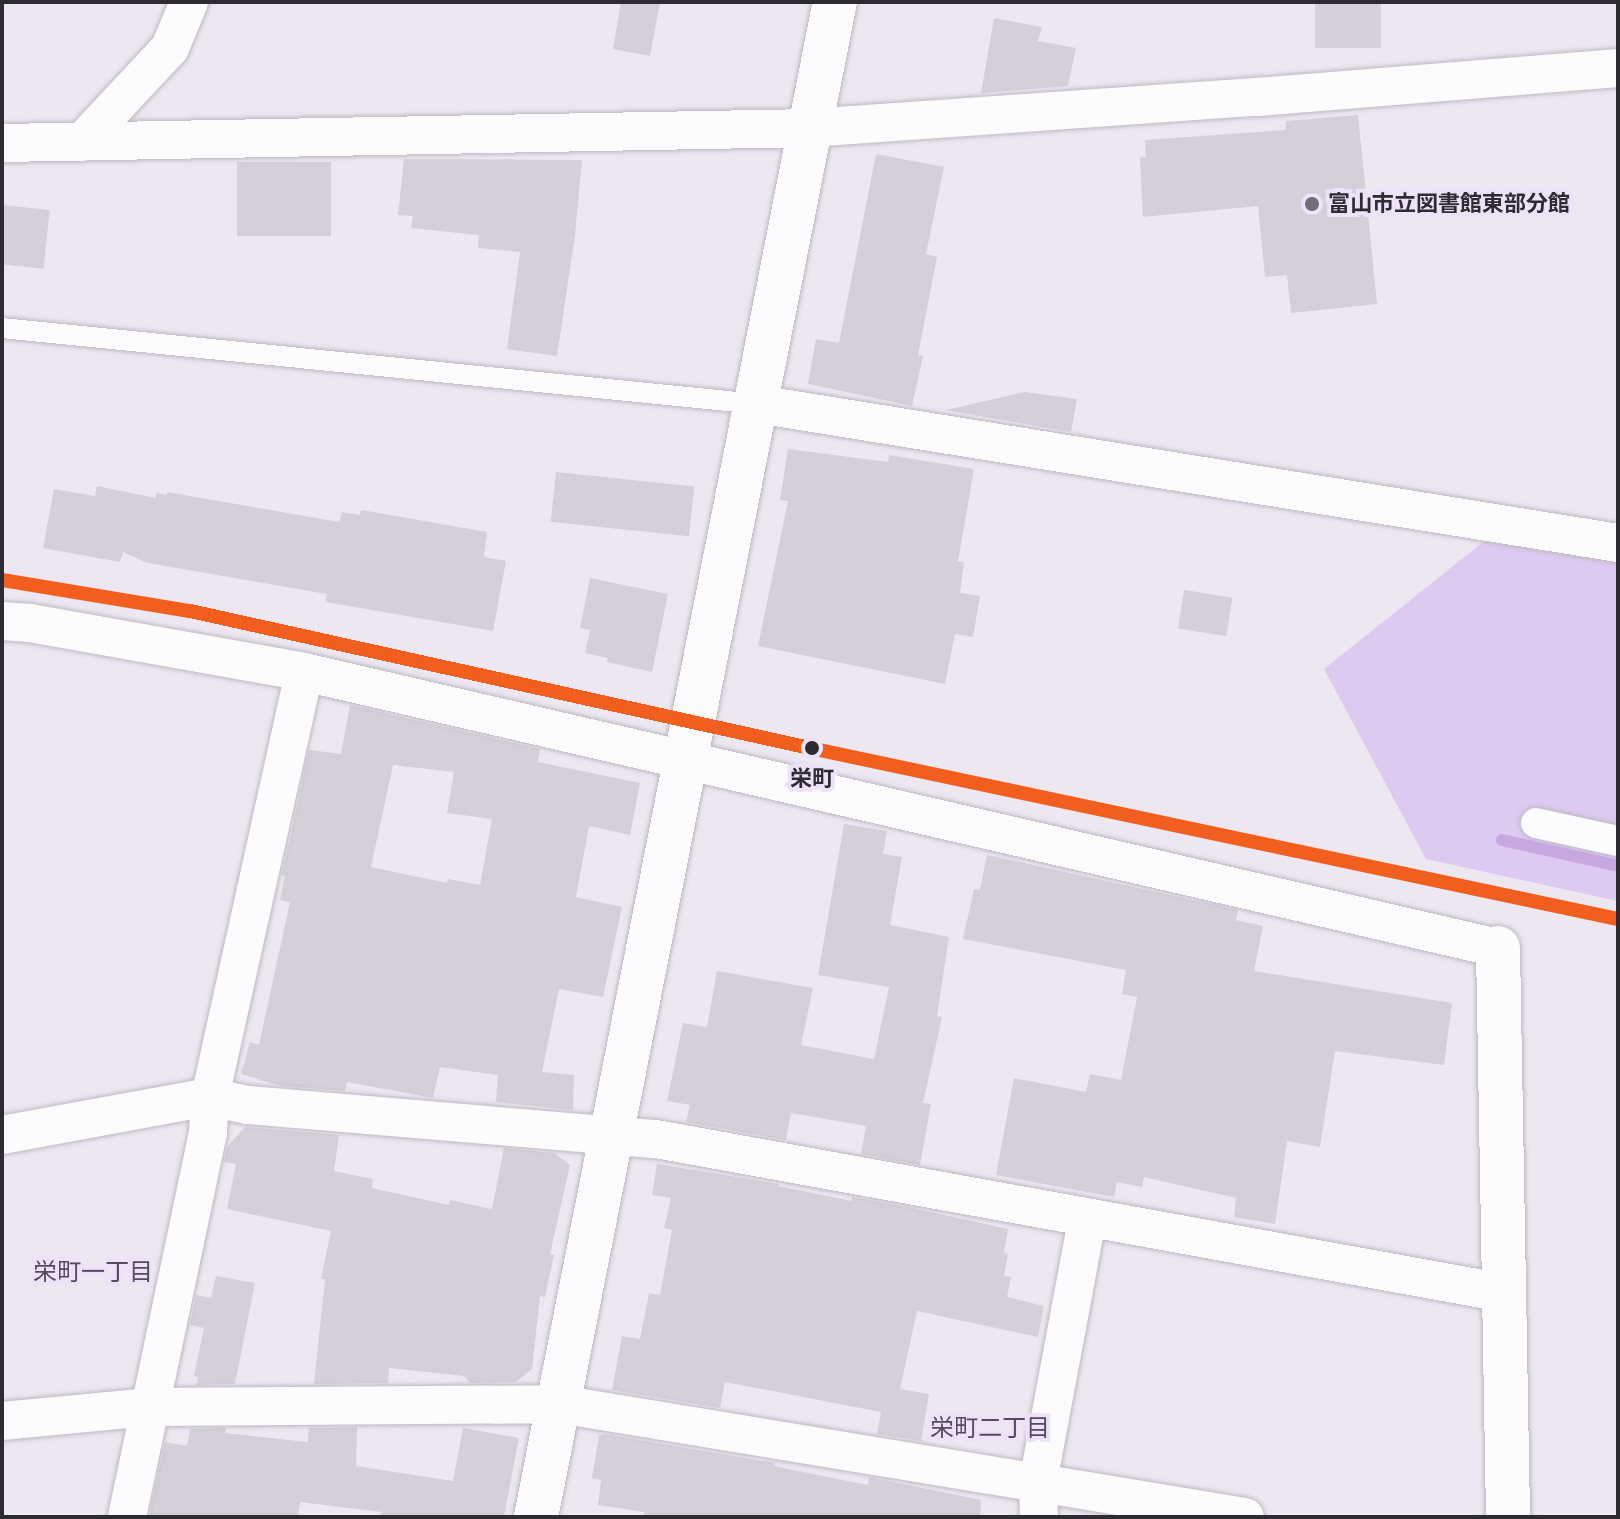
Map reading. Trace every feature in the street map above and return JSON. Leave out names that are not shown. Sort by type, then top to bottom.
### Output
[{"type":"street","points":[[82,142],[170,48],[189,2]]},
{"type":"street","points":[[536,1517],[835,2]]},
{"type":"street","points":[[2,143],[810,128],[1618,68]]},
{"type":"street","points":[[757,404],[1618,543]]},
{"type":"street","points":[[2,621],[30,623],[304,672],[1498,948],[1508,1517]]},
{"type":"street","points":[[127,1517],[208,1132],[210,1097],[304,672]]},
{"type":"street","points":[[1536,823],[1618,841]]},
{"type":"street","points":[[2,1135],[210,1097],[248,1105],[656,1139],[1504,1293]]},
{"type":"street","points":[[1038,1500],[1087,1219]]},
{"type":"street","points":[[2,1421],[151,1407],[559,1404],[1038,1500],[1245,1517]]},
{"type":"lane","points":[[2,328],[757,404]]},
{"type":"shaded area","points":[[1492,535],[1618,556],[1618,901],[1426,859],[1324,669]]},
{"type":"building","points":[[621,2],[660,2],[650,56],[613,49]]},
{"type":"building","points":[[1315,2],[1381,2],[1381,48],[1315,48]]},
{"type":"building","points":[[994,18],[1042,27],[1038,41],[1076,48],[1068,86],[981,93]]},
{"type":"building","name":"富山市立図書館東部分館","points":[[1358,115],[1377,304],[1291,313],[1287,275],[1265,277],[1258,206],[1143,217],[1140,158],[1146,157],[1145,140],[1286,130],[1286,121]]},
{"type":"building","points":[[876,154],[944,167],[926,254],[937,257],[918,355],[923,356],[912,406],[808,384],[816,339],[839,343]]},
{"type":"building","points":[[404,159],[582,160],[575,235],[557,356],[507,349],[520,252],[478,248],[479,235],[411,228],[413,216],[398,215]]},
{"type":"building","points":[[237,162],[331,162],[331,236],[237,236]]},
{"type":"building","points":[[2,205],[50,210],[44,269],[2,264]]},
{"type":"building","points":[[1025,392],[1077,399],[1071,432],[946,410]]},
{"type":"building","points":[[788,449],[888,462],[889,455],[974,469],[958,561],[964,562],[960,593],[980,596],[973,637],[955,634],[945,684],[758,646],[788,501],[780,500]]},
{"type":"building","points":[[556,472],[694,487],[689,536],[551,522]]},
{"type":"building","points":[[97,486],[156,498],[156,493],[167,495],[167,492],[339,522],[342,512],[360,515],[361,510],[487,532],[484,557],[506,561],[493,631],[326,602],[327,594],[148,563],[123,552],[120,562],[43,548],[54,489],[95,496]]},
{"type":"building","points":[[590,578],[668,594],[652,672],[607,662],[608,658],[585,653],[590,630],[580,628]]},
{"type":"building","points":[[1184,590],[1232,598],[1226,636],[1178,629]]},
{"type":"building","points":[[350,705],[540,749],[538,762],[640,783],[630,835],[589,826],[576,897],[622,907],[603,997],[559,989],[542,1072],[574,1075],[573,1110],[496,1102],[498,1075],[440,1067],[433,1098],[347,1082],[345,1091],[281,1086],[241,1074],[250,1042],[259,1045],[290,902],[280,900],[285,876],[282,875],[309,750],[341,754]],"holes":[[[393,765],[454,772],[447,813],[492,819],[480,885],[448,879],[447,883],[371,867]]]},
{"type":"building","points":[[844,824],[887,831],[883,854],[902,857],[890,925],[949,937],[937,1016],[942,1017],[923,1103],[931,1104],[920,1165],[861,1154],[866,1126],[791,1113],[786,1140],[686,1122],[690,1105],[667,1101],[683,1023],[707,1027],[717,971],[813,988],[801,1045],[874,1059],[889,987],[818,975]]},
{"type":"building","points":[[987,855],[1238,910],[1236,920],[1263,926],[1254,971],[1452,1003],[1444,1065],[1335,1051],[1320,1147],[1287,1141],[1275,1224],[1234,1217],[1236,1198],[1144,1177],[1142,1187],[1117,1182],[1114,1197],[996,1175],[1014,1078],[1086,1092],[1090,1074],[1121,1080],[1137,997],[1122,994],[1126,970],[963,939],[974,889],[980,890]]},
{"type":"building","points":[[245,1127],[339,1135],[334,1171],[373,1179],[372,1188],[449,1205],[450,1200],[492,1209],[504,1148],[554,1153],[570,1165],[550,1254],[554,1255],[545,1297],[540,1296],[532,1369],[516,1382],[471,1383],[464,1376],[389,1368],[388,1383],[314,1384],[325,1279],[321,1279],[331,1231],[227,1209],[236,1164],[224,1162],[227,1147]]},
{"type":"building","points":[[657,1164],[779,1184],[852,1201],[852,1197],[912,1208],[1008,1229],[1004,1276],[1011,1277],[1007,1297],[1044,1306],[1038,1337],[917,1311],[900,1389],[929,1394],[921,1441],[877,1434],[881,1412],[725,1382],[720,1408],[612,1390],[622,1336],[640,1339],[649,1293],[660,1295],[672,1230],[664,1228],[671,1198],[652,1195]]},
{"type":"building","points":[[216,1276],[255,1283],[235,1384],[197,1385],[198,1377],[194,1376],[204,1328],[190,1325],[196,1295],[211,1298]]},
{"type":"building","points":[[357,1427],[356,1466],[453,1481],[463,1428],[519,1438],[504,1517],[380,1517],[381,1512],[300,1502],[298,1517],[149,1517],[165,1442],[187,1446],[190,1429],[226,1428],[225,1433],[308,1442],[309,1428]]},
{"type":"building","points":[[604,1434],[775,1463],[774,1466],[868,1485],[869,1477],[981,1500],[980,1517],[643,1517],[644,1512],[598,1505],[601,1480],[592,1478],[599,1436]]},
{"type":"waterway","points":[[1502,840],[1618,866]]},
{"type":"transit line","points":[[2,580],[190,611],[810,748],[1618,919]]},
{"type":"place","name":"富山市立図書館東部分館","points":[[1312,204]]},
{"type":"place","name":"栄町","points":[[812,748]]},
{"type":"district","name":"栄町一丁目","points":[[93,1273]]},
{"type":"district","name":"栄町二丁目","points":[[990,1429]]}]
